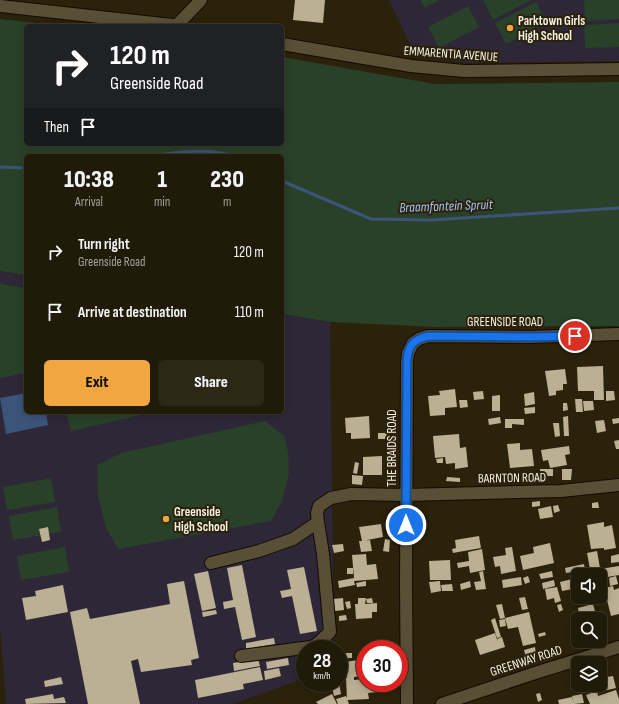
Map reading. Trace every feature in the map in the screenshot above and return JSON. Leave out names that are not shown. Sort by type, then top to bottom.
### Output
[{"type":"street","points":[[181,24],[201,0]]},
{"type":"street","points":[[0,6],[161,24]]},
{"type":"street","name":"EMMARENTIA AVENUE","points":[[284,44],[411,66],[464,71],[619,69]]},
{"type":"street","name":"GREENSIDE ROAD","points":[[407,361],[408,352],[413,343],[428,336],[530,337],[619,334]]},
{"type":"street","name":"THE BRAIDS ROAD","points":[[407,361],[407,704]]},
{"type":"street","name":"BARNTON ROAD","points":[[318,522],[317,514],[319,506],[331,498],[350,494],[406,495],[561,491],[619,485]]},
{"type":"street","points":[[211,563],[259,551],[293,539],[318,522],[323,554],[330,632],[317,644],[311,647],[241,656]]},
{"type":"street","name":"GREENWAY ROAD","points":[[442,704],[619,647]]},
{"type":"shaded area","name":"Parktown Girls High School","points":[[389,0],[619,0],[619,61],[468,63],[415,55]]},
{"type":"shaded area","name":"Greenside High School","points":[[0,271],[24,275],[24,414],[284,414],[284,314],[330,322],[334,640],[296,640],[296,681],[233,704],[6,704],[0,626]]},
{"type":"green space","points":[[420,0],[439,0],[425,8]]},
{"type":"green space","points":[[483,0],[531,0],[493,20]]},
{"type":"green space","points":[[584,0],[619,0],[619,19],[585,21]]},
{"type":"green space","points":[[536,2],[547,22],[506,44],[495,23]]},
{"type":"green space","points":[[468,6],[479,27],[439,48],[428,27]]},
{"type":"green space","points":[[0,19],[46,24],[24,24],[24,146],[284,146],[284,57],[435,84],[619,82],[619,326],[436,327],[330,322],[284,314],[284,154],[24,154],[24,275],[0,271]]},
{"type":"green space","points":[[619,23],[619,47],[585,48],[584,25]]},
{"type":"green space","points":[[0,284],[24,288],[24,373],[0,378]]},
{"type":"green space","points":[[67,414],[146,414],[71,431]]},
{"type":"green space","points":[[265,421],[284,436],[288,452],[289,473],[282,501],[271,521],[118,549],[106,528],[98,496],[97,465],[121,453]]},
{"type":"green space","points":[[51,478],[55,502],[7,510],[3,487]]},
{"type":"green space","points":[[57,507],[61,532],[13,540],[9,516]]},
{"type":"green space","points":[[65,547],[69,572],[21,580],[17,556]]},
{"type":"water","points":[[24,393],[24,414],[46,414],[48,425],[6,434],[0,398]]},
{"type":"building","points":[[295,0],[325,0],[323,23],[293,20]]},
{"type":"building","points":[[603,366],[604,400],[594,400],[594,391],[578,391],[577,367]]},
{"type":"building","points":[[565,369],[567,384],[563,384],[563,390],[556,391],[556,395],[549,396],[545,371]]},
{"type":"building","points":[[455,389],[457,407],[445,408],[445,415],[430,416],[428,396],[440,395],[439,391]]},
{"type":"building","points":[[483,391],[484,399],[474,400],[473,392]]},
{"type":"building","points":[[606,391],[614,391],[615,400],[606,401]]},
{"type":"building","points":[[534,392],[535,404],[525,406],[524,394]]},
{"type":"building","points":[[500,395],[500,411],[492,411],[492,396]]},
{"type":"building","points":[[575,399],[582,399],[583,412],[576,412]]},
{"type":"building","points":[[459,400],[467,400],[468,407],[460,408]]},
{"type":"building","points":[[583,401],[593,401],[594,410],[584,411]]},
{"type":"building","points":[[563,403],[567,403],[568,410],[563,411]]},
{"type":"building","points":[[535,407],[535,413],[525,414],[524,408]]},
{"type":"building","points":[[369,416],[370,438],[351,439],[351,433],[346,433],[345,418]]},
{"type":"building","points":[[568,416],[569,436],[564,436],[563,417]]},
{"type":"building","points":[[500,417],[501,423],[489,425],[488,419]]},
{"type":"building","points":[[619,418],[619,423],[613,424],[612,419]]},
{"type":"building","points":[[505,419],[524,419],[524,425],[512,424],[512,428],[505,428]]},
{"type":"building","points":[[604,420],[606,431],[597,433],[595,421]]},
{"type":"building","points":[[553,423],[559,423],[560,436],[555,437]]},
{"type":"building","points":[[378,433],[388,433],[387,439],[378,439]]},
{"type":"building","points":[[459,434],[460,448],[466,447],[468,467],[455,469],[455,463],[446,464],[445,457],[435,458],[433,436]]},
{"type":"building","points":[[619,440],[619,449],[616,449],[614,441]]},
{"type":"building","points":[[520,443],[520,450],[532,449],[534,466],[510,468],[507,444]]},
{"type":"building","points":[[569,446],[570,454],[565,455],[567,465],[550,468],[548,460],[543,461],[541,450]]},
{"type":"building","points":[[382,456],[382,475],[363,475],[363,457]]},
{"type":"building","points":[[443,458],[443,463],[437,463],[436,459]]},
{"type":"building","points":[[355,462],[359,463],[357,474],[353,473]]},
{"type":"building","points":[[540,469],[553,469],[553,476],[540,476]]},
{"type":"building","points":[[562,469],[572,469],[571,480],[562,480]]},
{"type":"building","points":[[352,475],[363,476],[362,485],[352,484]]},
{"type":"building","points":[[447,477],[460,478],[460,482],[446,481]]},
{"type":"building","points":[[540,501],[540,506],[532,507],[532,502]]},
{"type":"building","points":[[598,502],[599,508],[592,508],[592,503]]},
{"type":"building","points":[[558,505],[560,511],[554,513],[553,506]]},
{"type":"building","points":[[551,506],[553,517],[540,519],[538,509]]},
{"type":"building","points":[[604,522],[604,527],[612,525],[616,548],[604,550],[604,548],[591,549],[587,525]]},
{"type":"building","points":[[381,524],[383,537],[362,541],[359,527]]},
{"type":"building","points":[[48,527],[50,540],[42,542],[39,529]]},
{"type":"building","points":[[479,536],[481,548],[453,553],[452,549],[456,548],[455,540]]},
{"type":"building","points":[[385,539],[390,540],[389,552],[383,551]]},
{"type":"building","points":[[370,540],[372,551],[361,552],[359,541]]},
{"type":"building","points":[[550,543],[554,563],[523,570],[520,556],[534,553],[533,547]]},
{"type":"building","points":[[343,544],[344,551],[334,553],[332,545]]},
{"type":"building","points":[[512,547],[516,571],[501,574],[500,566],[495,567],[493,557],[506,555],[505,548]]},
{"type":"building","points":[[482,549],[485,570],[470,573],[469,566],[458,568],[457,563],[469,561],[468,552]]},
{"type":"building","points":[[597,551],[600,568],[590,568],[587,553]]},
{"type":"building","points":[[366,554],[367,565],[376,564],[378,579],[354,581],[355,585],[339,588],[338,581],[354,578],[352,555]]},
{"type":"building","points":[[619,554],[619,562],[611,563],[611,556]]},
{"type":"building","points":[[450,560],[451,580],[430,580],[429,561]]},
{"type":"building","points":[[584,564],[585,568],[571,568],[571,572],[566,573],[565,568]]},
{"type":"building","points":[[242,565],[256,637],[242,640],[235,607],[224,609],[223,602],[233,600],[227,568]]},
{"type":"building","points":[[619,566],[619,575],[607,577],[606,568]]},
{"type":"building","points":[[304,567],[317,631],[300,634],[292,596],[282,598],[280,591],[291,589],[287,570]]},
{"type":"building","points":[[347,568],[353,568],[353,574],[347,574]]},
{"type":"building","points":[[208,571],[216,608],[202,611],[194,574]]},
{"type":"building","points":[[483,571],[486,589],[476,590],[474,582],[481,581],[479,572]]},
{"type":"building","points":[[552,571],[553,577],[541,579],[539,574]]},
{"type":"building","points":[[528,576],[530,582],[525,584],[523,578]]},
{"type":"building","points":[[616,576],[618,584],[610,586],[609,578]]},
{"type":"building","points":[[521,577],[522,585],[503,588],[502,580]]},
{"type":"building","points":[[571,579],[571,589],[562,591],[560,582]]},
{"type":"building","points":[[554,580],[555,586],[543,589],[542,583]]},
{"type":"building","points":[[184,581],[199,658],[191,660],[192,665],[141,672],[138,659],[131,661],[140,704],[88,704],[70,612],[87,608],[90,619],[170,604],[167,584]]},
{"type":"building","points":[[366,581],[366,586],[357,587],[356,583]]},
{"type":"building","points":[[440,581],[441,591],[431,593],[429,582]]},
{"type":"building","points":[[470,581],[471,587],[461,590],[460,584]]},
{"type":"building","points":[[452,584],[453,591],[442,591],[441,585]]},
{"type":"building","points":[[63,585],[68,612],[26,620],[22,598],[36,596],[35,591]]},
{"type":"building","points":[[613,586],[614,590],[619,588],[619,614],[611,616],[607,600],[607,587]]},
{"type":"building","points":[[557,587],[561,601],[555,603],[554,598],[547,600],[545,589]]},
{"type":"building","points":[[525,597],[528,609],[522,610],[519,598]]},
{"type":"building","points":[[343,598],[344,610],[335,611],[333,599]]},
{"type":"building","points":[[358,598],[366,598],[365,604],[377,603],[377,612],[372,612],[372,618],[356,619],[355,604],[358,604]]},
{"type":"building","points":[[372,598],[373,603],[367,603],[366,599]]},
{"type":"building","points":[[350,601],[351,608],[347,609],[345,602]]},
{"type":"building","points":[[502,604],[505,618],[500,619],[496,605]]},
{"type":"building","points":[[561,604],[563,610],[559,612],[557,605]]},
{"type":"building","points":[[593,604],[595,612],[579,612],[578,608]]},
{"type":"building","points":[[216,610],[217,614],[203,617],[202,612]]},
{"type":"building","points":[[529,612],[536,643],[523,646],[518,627],[508,629],[505,618]]},
{"type":"building","points":[[346,615],[347,620],[339,621],[339,616]]},
{"type":"building","points":[[495,618],[501,637],[497,638],[491,620]]},
{"type":"building","points":[[505,619],[506,626],[500,627],[499,620]]},
{"type":"building","points":[[545,632],[546,635],[539,637],[538,634]]},
{"type":"building","points":[[495,633],[498,643],[497,639],[502,637],[505,647],[480,655],[475,640]]},
{"type":"building","points":[[274,638],[275,644],[246,649],[246,643]]},
{"type":"building","points":[[535,647],[536,655],[526,657],[524,650]]},
{"type":"building","points":[[348,653],[352,653],[352,658],[348,658]]},
{"type":"building","points":[[288,658],[289,665],[267,669],[266,662]]},
{"type":"building","points":[[258,659],[260,666],[234,671],[233,663]]},
{"type":"building","points":[[356,660],[356,677],[354,677],[354,680],[356,680],[356,692],[377,692],[368,693],[369,699],[347,700],[348,662]]},
{"type":"building","points":[[260,667],[263,680],[243,684],[244,689],[198,698],[195,680]]},
{"type":"building","points":[[279,668],[281,676],[265,680],[264,671]]},
{"type":"building","points":[[613,676],[616,688],[607,690],[607,677]]},
{"type":"building","points":[[61,677],[63,684],[45,687],[44,681]]},
{"type":"building","points":[[616,690],[619,704],[590,704],[586,695],[597,692],[598,696]]},
{"type":"building","points":[[333,692],[341,692],[341,694],[334,696]]},
{"type":"building","points":[[540,693],[542,700],[538,702],[536,694]]},
{"type":"building","points":[[53,694],[54,699],[64,697],[66,703],[26,704],[25,699]]},
{"type":"building","points":[[332,694],[337,704],[318,704],[316,702]]},
{"type":"building","points":[[582,694],[584,703],[574,704],[572,696]]},
{"type":"building","points":[[346,696],[349,704],[338,704],[336,699]]},
{"type":"building","points":[[572,697],[574,704],[559,704],[558,700]]},
{"type":"waterway","name":"Braamfontein Spruit","points":[[164,154],[202,151],[227,154]]},
{"type":"waterway","name":"Braamfontein Spruit","points":[[0,167],[24,168]]},
{"type":"waterway","name":"Braamfontein Spruit","points":[[284,182],[371,219],[432,220],[619,208]]},
{"type":"place","name":"Parktown Girls High School","points":[[510,28]]},
{"type":"place","name":"Greenside High School","points":[[166,519]]},
{"type":"route","points":[[406,525],[407,361],[408,352],[413,343],[428,336],[575,336]]}]
